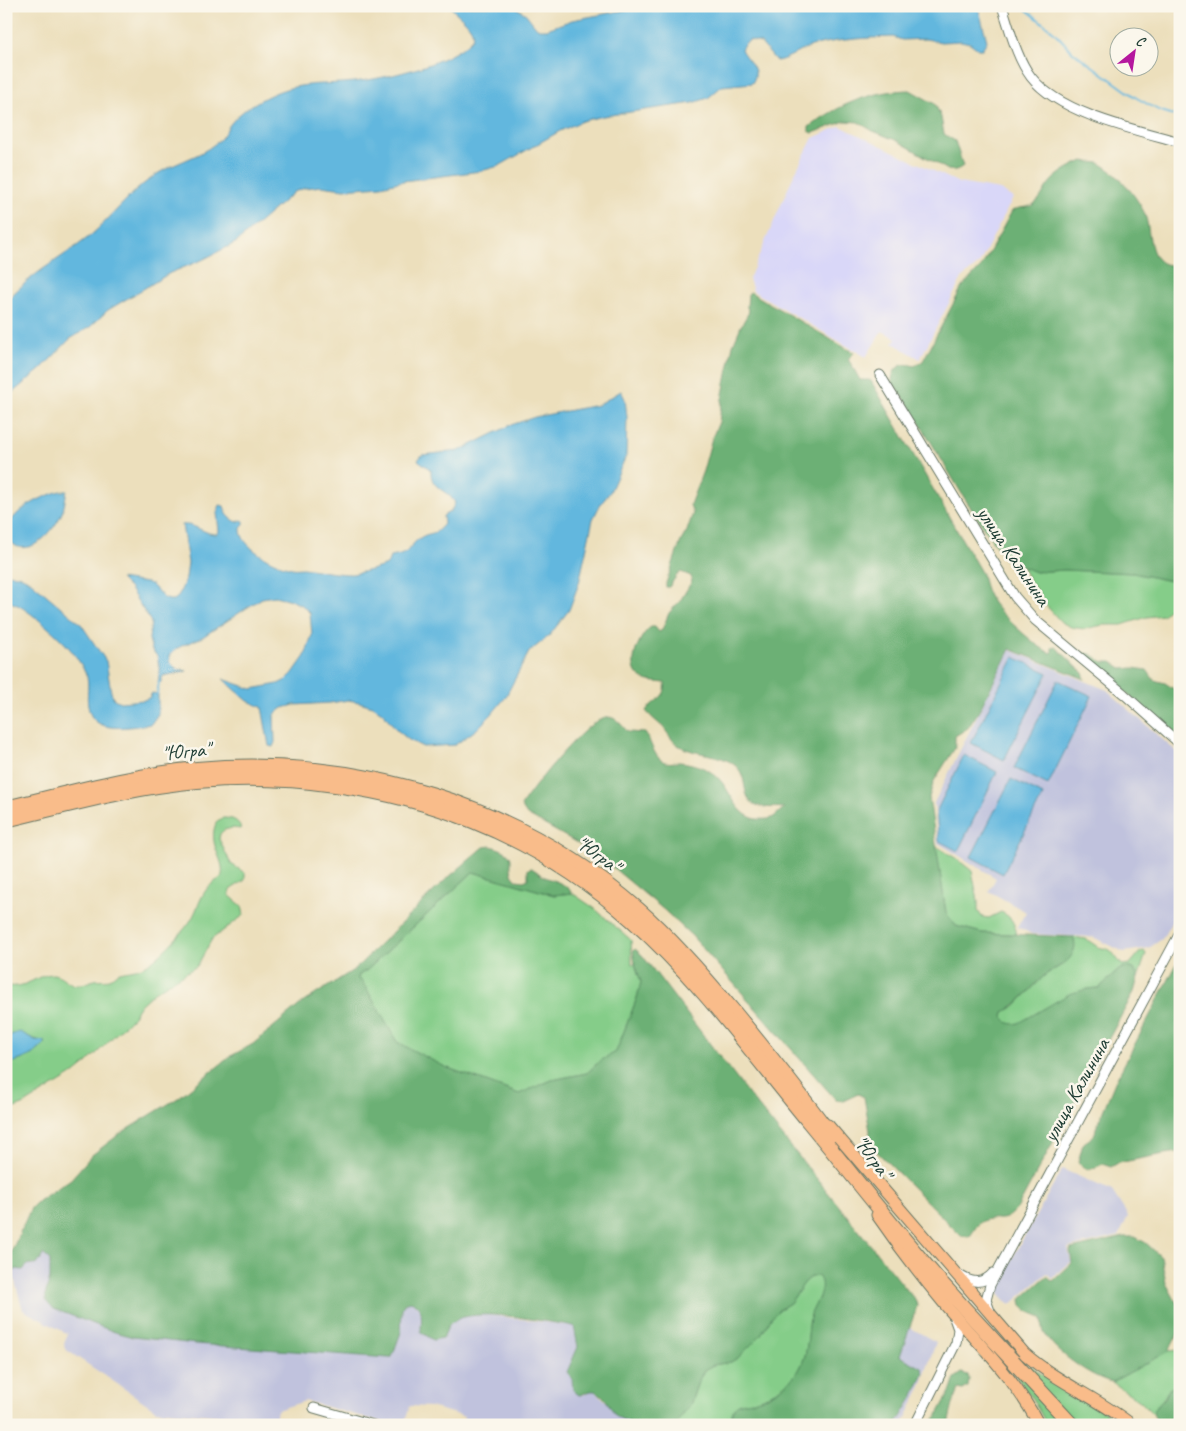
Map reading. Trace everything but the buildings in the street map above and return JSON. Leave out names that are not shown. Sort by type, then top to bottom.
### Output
[{"type":"highway","name":"\"Югра\"","points":[[6,808],[134,778],[179,771],[227,767],[289,768],[338,773],[408,787],[452,800],[500,819],[546,843],[594,874],[639,910],[697,968],[785,1085],[935,1275],[1072,1425]]},
{"type":"highway","name":"\"Югра\"","points":[[6,820],[125,792],[195,781],[229,779],[309,782],[358,790],[450,812],[489,827],[529,848],[567,871],[631,919],[666,952],[785,1085]]},
{"type":"main road","points":[[785,1085],[1034,1362],[1106,1406],[1132,1425]]},
{"type":"main road","points":[[785,1085],[903,1253],[1013,1382],[1039,1425]]},
{"type":"street","points":[[1002,6],[1023,64],[1032,78],[1044,90],[1089,115],[1180,142]]},
{"type":"street","name":"улица Калинина","points":[[880,375],[1010,589],[1025,610],[1180,744]]},
{"type":"street","points":[[6,826],[82,807],[125,792]]},
{"type":"street","name":"улица Калинина","points":[[993,1318],[987,1305],[986,1293],[1180,933]]},
{"type":"street","points":[[949,1266],[962,1277],[978,1282],[986,1280],[1001,1264]]},
{"type":"street","points":[[915,1425],[956,1343],[957,1325],[948,1307]]},
{"type":"street","points":[[314,1408],[373,1425]]},
{"type":"street","points":[[6,1413],[8,1425]]},
{"type":"shaded area","points":[[840,126],[959,183],[1000,190],[1013,198],[979,264],[962,278],[920,359],[893,343],[896,338],[882,331],[866,357],[753,291],[749,279],[793,177],[813,138]]},
{"type":"shaded area","points":[[1010,650],[1107,690],[1180,755],[1180,907],[1162,939],[1149,948],[1124,952],[1093,937],[1032,934],[1017,927],[1026,912],[989,891],[996,878],[938,843],[934,803]]},
{"type":"shaded area","points":[[1062,1169],[1112,1191],[1128,1216],[1119,1236],[1068,1248],[1071,1262],[1052,1278],[1047,1273],[1010,1305],[995,1289]]},
{"type":"shaded area","points":[[44,1254],[50,1260],[50,1277],[45,1298],[88,1322],[133,1337],[401,1332],[402,1308],[410,1300],[418,1306],[422,1316],[421,1324],[433,1340],[442,1338],[449,1325],[459,1318],[481,1314],[574,1326],[578,1347],[567,1372],[572,1378],[572,1388],[583,1395],[591,1390],[595,1391],[612,1407],[617,1416],[637,1425],[462,1425],[464,1417],[459,1415],[430,1407],[410,1406],[404,1425],[392,1425],[305,1401],[277,1410],[275,1421],[156,1410],[65,1349],[64,1343],[68,1334],[23,1310],[12,1271],[17,1269],[23,1270],[28,1264],[35,1265]]},
{"type":"shaded area","points":[[909,1327],[936,1342],[919,1392],[902,1425],[896,1425],[914,1395],[922,1368],[899,1357]]},
{"type":"green space","points":[[910,90],[935,104],[941,117],[944,134],[955,141],[963,166],[956,170],[948,170],[898,141],[873,131],[858,122],[845,121],[813,133],[809,131],[809,127],[821,119],[856,100],[882,93]]},
{"type":"green space","points":[[1083,161],[1099,163],[1119,178],[1142,208],[1152,249],[1156,257],[1161,262],[1169,265],[1180,264],[1180,583],[1133,573],[1064,570],[1035,572],[1005,560],[965,499],[910,407],[892,382],[892,377],[898,367],[901,365],[914,366],[923,361],[962,287],[982,266],[1012,211],[1034,204],[1055,177]]},
{"type":"green space","points":[[750,292],[854,353],[848,359],[860,380],[871,381],[982,574],[986,589],[993,603],[1012,623],[1040,647],[1052,653],[1052,648],[1056,647],[1083,673],[1085,679],[1010,649],[979,711],[968,728],[955,736],[955,748],[934,781],[929,797],[946,913],[956,926],[982,933],[1072,937],[1075,944],[1070,958],[1050,971],[1020,1000],[1004,1012],[1003,1017],[1006,1021],[1011,1024],[1019,1023],[1069,994],[1099,988],[1120,969],[1125,967],[1134,969],[1138,978],[1134,992],[1017,1209],[1003,1219],[988,1219],[981,1222],[969,1237],[961,1236],[871,1146],[864,1097],[858,1094],[843,1101],[836,1100],[692,936],[605,861],[527,815],[521,806],[536,784],[574,740],[598,720],[610,717],[621,724],[628,732],[645,733],[656,754],[663,761],[689,763],[711,772],[720,780],[743,812],[749,816],[756,819],[770,819],[784,808],[756,805],[747,796],[743,778],[736,766],[723,758],[692,751],[676,743],[646,711],[662,696],[665,683],[642,678],[635,671],[634,665],[636,650],[643,636],[651,627],[655,627],[659,632],[662,630],[669,613],[680,601],[692,581],[691,576],[681,572],[669,587],[666,587],[681,541],[687,531],[693,513],[690,505],[719,422],[733,345],[749,312],[747,307],[748,294]]},
{"type":"green space","points":[[1021,565],[1035,572],[1064,570],[1133,573],[1180,583],[1180,612],[1176,606],[1163,615],[1147,617],[1122,625],[1103,625],[1084,629],[1071,627],[1061,622],[1044,603]]},
{"type":"green space","points":[[1084,653],[1091,654],[1103,662],[1112,662],[1123,669],[1147,670],[1154,680],[1165,683],[1180,693],[1180,740],[1084,657]]},
{"type":"green space","points":[[223,818],[235,820],[239,823],[241,829],[232,828],[224,830],[220,834],[219,839],[231,864],[245,873],[245,880],[230,890],[229,895],[242,906],[244,915],[212,939],[197,966],[154,992],[140,1005],[131,1019],[88,1062],[72,1075],[23,1105],[6,1111],[6,1064],[32,1054],[41,1048],[44,1041],[21,1034],[6,1037],[6,986],[26,984],[42,976],[53,974],[60,976],[70,983],[79,985],[95,980],[110,979],[119,973],[139,968],[154,960],[189,923],[208,887],[221,878],[222,865],[215,845],[214,830],[217,821]]},
{"type":"green space","points":[[491,846],[510,856],[512,874],[516,880],[524,881],[528,879],[528,869],[531,868],[541,875],[566,886],[572,893],[554,895],[473,872],[366,971],[359,975],[358,979],[362,981],[397,1042],[445,1067],[519,1094],[552,1080],[587,1073],[600,1061],[616,1052],[637,998],[641,982],[635,964],[633,951],[635,949],[642,955],[749,1095],[916,1301],[917,1306],[900,1356],[922,1368],[924,1373],[914,1395],[896,1425],[730,1425],[735,1406],[760,1399],[778,1390],[799,1370],[806,1351],[811,1314],[820,1293],[821,1281],[818,1276],[811,1277],[805,1282],[790,1303],[771,1318],[760,1336],[739,1357],[731,1362],[713,1365],[704,1370],[690,1405],[675,1425],[637,1425],[617,1417],[599,1393],[591,1391],[579,1395],[573,1390],[572,1378],[567,1372],[578,1347],[574,1326],[506,1316],[476,1315],[463,1317],[452,1322],[442,1338],[433,1340],[421,1332],[420,1309],[415,1303],[410,1301],[404,1304],[402,1308],[401,1332],[392,1357],[389,1358],[196,1344],[133,1337],[54,1309],[49,1305],[46,1298],[50,1277],[50,1260],[43,1254],[41,1260],[35,1265],[28,1264],[23,1270],[17,1269],[9,1274],[6,1272],[9,1257],[31,1208],[38,1201],[71,1179],[92,1155],[121,1133],[178,1098],[231,1056],[253,1044],[302,1003],[355,969],[442,883],[484,847]]},
{"type":"green space","points":[[936,846],[972,871],[978,911],[982,917],[989,918],[1001,912],[1012,921],[1017,934],[982,933],[956,926],[946,913]]},
{"type":"green space","points":[[473,872],[554,895],[572,893],[594,908],[631,940],[632,964],[635,964],[641,982],[637,998],[616,1052],[600,1061],[587,1073],[552,1080],[519,1094],[445,1067],[397,1042],[362,981],[358,979],[359,975],[366,971]]},
{"type":"green space","points":[[1072,937],[1086,939],[1098,947],[1107,949],[1112,952],[1122,965],[1130,964],[1140,952],[1144,951],[1146,954],[1138,978],[1134,969],[1120,969],[1099,988],[1087,989],[1019,1023],[1011,1024],[1007,1022],[1003,1017],[1004,1012],[1015,1006],[1045,975],[1062,965],[1075,941]]},
{"type":"green space","points":[[1180,958],[1180,1152],[1118,1163],[1111,1167],[1102,1164],[1092,1169],[1086,1169],[1078,1162],[1083,1144],[1094,1134],[1115,1082]]},
{"type":"green space","points":[[1124,1237],[1135,1237],[1146,1243],[1161,1257],[1166,1283],[1180,1309],[1180,1324],[1179,1332],[1169,1351],[1112,1382],[1085,1370],[1057,1349],[1044,1332],[1042,1318],[1026,1310],[1021,1299],[1047,1276],[1053,1281],[1072,1263],[1071,1249]]},
{"type":"green space","points":[[818,1276],[822,1288],[811,1315],[805,1355],[800,1368],[794,1376],[766,1397],[736,1406],[731,1416],[730,1425],[675,1425],[690,1405],[704,1370],[713,1365],[731,1362],[739,1357],[760,1336],[771,1318],[790,1303],[805,1282],[811,1277]]},
{"type":"green space","points":[[1180,1350],[1180,1387],[1176,1386],[1167,1392],[1153,1414],[1140,1401],[1112,1382],[1169,1351]]},
{"type":"green space","points":[[1031,1366],[1122,1425],[1047,1425],[1017,1377]]},
{"type":"green space","points":[[962,1373],[968,1375],[968,1387],[963,1390],[959,1389],[948,1425],[932,1425],[950,1392],[955,1378]]},
{"type":"green space","points":[[1170,1387],[1180,1387],[1180,1425],[1159,1425],[1153,1414],[1154,1408],[1165,1398]]},
{"type":"water","points":[[450,6],[514,6],[526,14],[536,27],[547,29],[572,20],[647,6],[978,6],[987,41],[982,49],[978,49],[970,43],[961,41],[902,40],[893,37],[854,39],[815,45],[776,61],[761,43],[750,40],[741,49],[754,69],[755,78],[752,83],[722,86],[708,98],[693,103],[603,116],[582,121],[560,131],[499,166],[481,171],[403,181],[381,186],[344,189],[321,186],[305,188],[294,192],[237,242],[202,260],[170,273],[108,310],[90,327],[70,339],[41,369],[6,398],[6,301],[24,284],[90,236],[134,192],[150,179],[216,143],[237,117],[264,98],[279,91],[295,87],[361,81],[387,76],[419,68],[461,49],[470,41],[473,36],[472,32],[466,22]]},
{"type":"water","points":[[621,391],[625,399],[627,417],[626,456],[610,492],[600,505],[593,519],[579,583],[569,610],[549,636],[529,652],[505,698],[491,715],[477,729],[455,745],[423,747],[409,740],[397,730],[382,712],[373,706],[348,700],[294,705],[283,708],[274,715],[275,742],[273,747],[269,746],[262,707],[248,701],[223,679],[252,689],[278,684],[286,680],[293,673],[305,656],[312,635],[310,613],[303,606],[291,600],[275,596],[262,598],[204,636],[177,648],[170,658],[171,663],[178,670],[187,671],[163,676],[161,682],[158,683],[160,670],[157,656],[152,650],[149,639],[151,622],[130,589],[120,579],[152,585],[164,598],[169,600],[174,600],[178,597],[186,578],[188,563],[182,525],[217,534],[219,531],[217,513],[220,505],[224,506],[227,514],[232,519],[237,522],[244,521],[244,525],[241,528],[242,535],[252,548],[268,559],[285,566],[352,574],[387,565],[390,557],[405,553],[420,538],[437,531],[444,524],[443,516],[451,511],[455,503],[452,498],[433,482],[431,470],[418,460],[422,455],[459,451],[511,425],[535,417],[598,405]]},
{"type":"water","points":[[60,491],[67,491],[63,510],[56,524],[45,537],[32,546],[25,548],[17,546],[8,540],[7,531],[16,515],[33,503]]},
{"type":"water","points":[[6,574],[18,575],[30,581],[81,624],[106,661],[114,699],[120,702],[144,700],[149,698],[152,693],[158,694],[158,714],[151,724],[132,727],[112,727],[96,721],[91,715],[88,705],[87,678],[82,665],[66,644],[39,620],[16,604],[6,601]]},
{"type":"water","points":[[1014,657],[1048,673],[1004,760],[971,743]]},
{"type":"water","points":[[1058,680],[1092,696],[1048,785],[1014,768]]},
{"type":"water","points":[[964,755],[997,772],[958,851],[939,841],[936,812]]},
{"type":"water","points":[[1011,779],[1043,795],[1003,874],[971,857]]},
{"type":"water","points":[[20,1032],[35,1040],[44,1041],[44,1044],[27,1057],[6,1064],[6,1037]]},
{"type":"waterway","points":[[1022,6],[1054,32],[1073,52],[1135,97],[1158,110],[1180,117]]},
{"type":"waterway","points":[[157,694],[159,682]]}]
